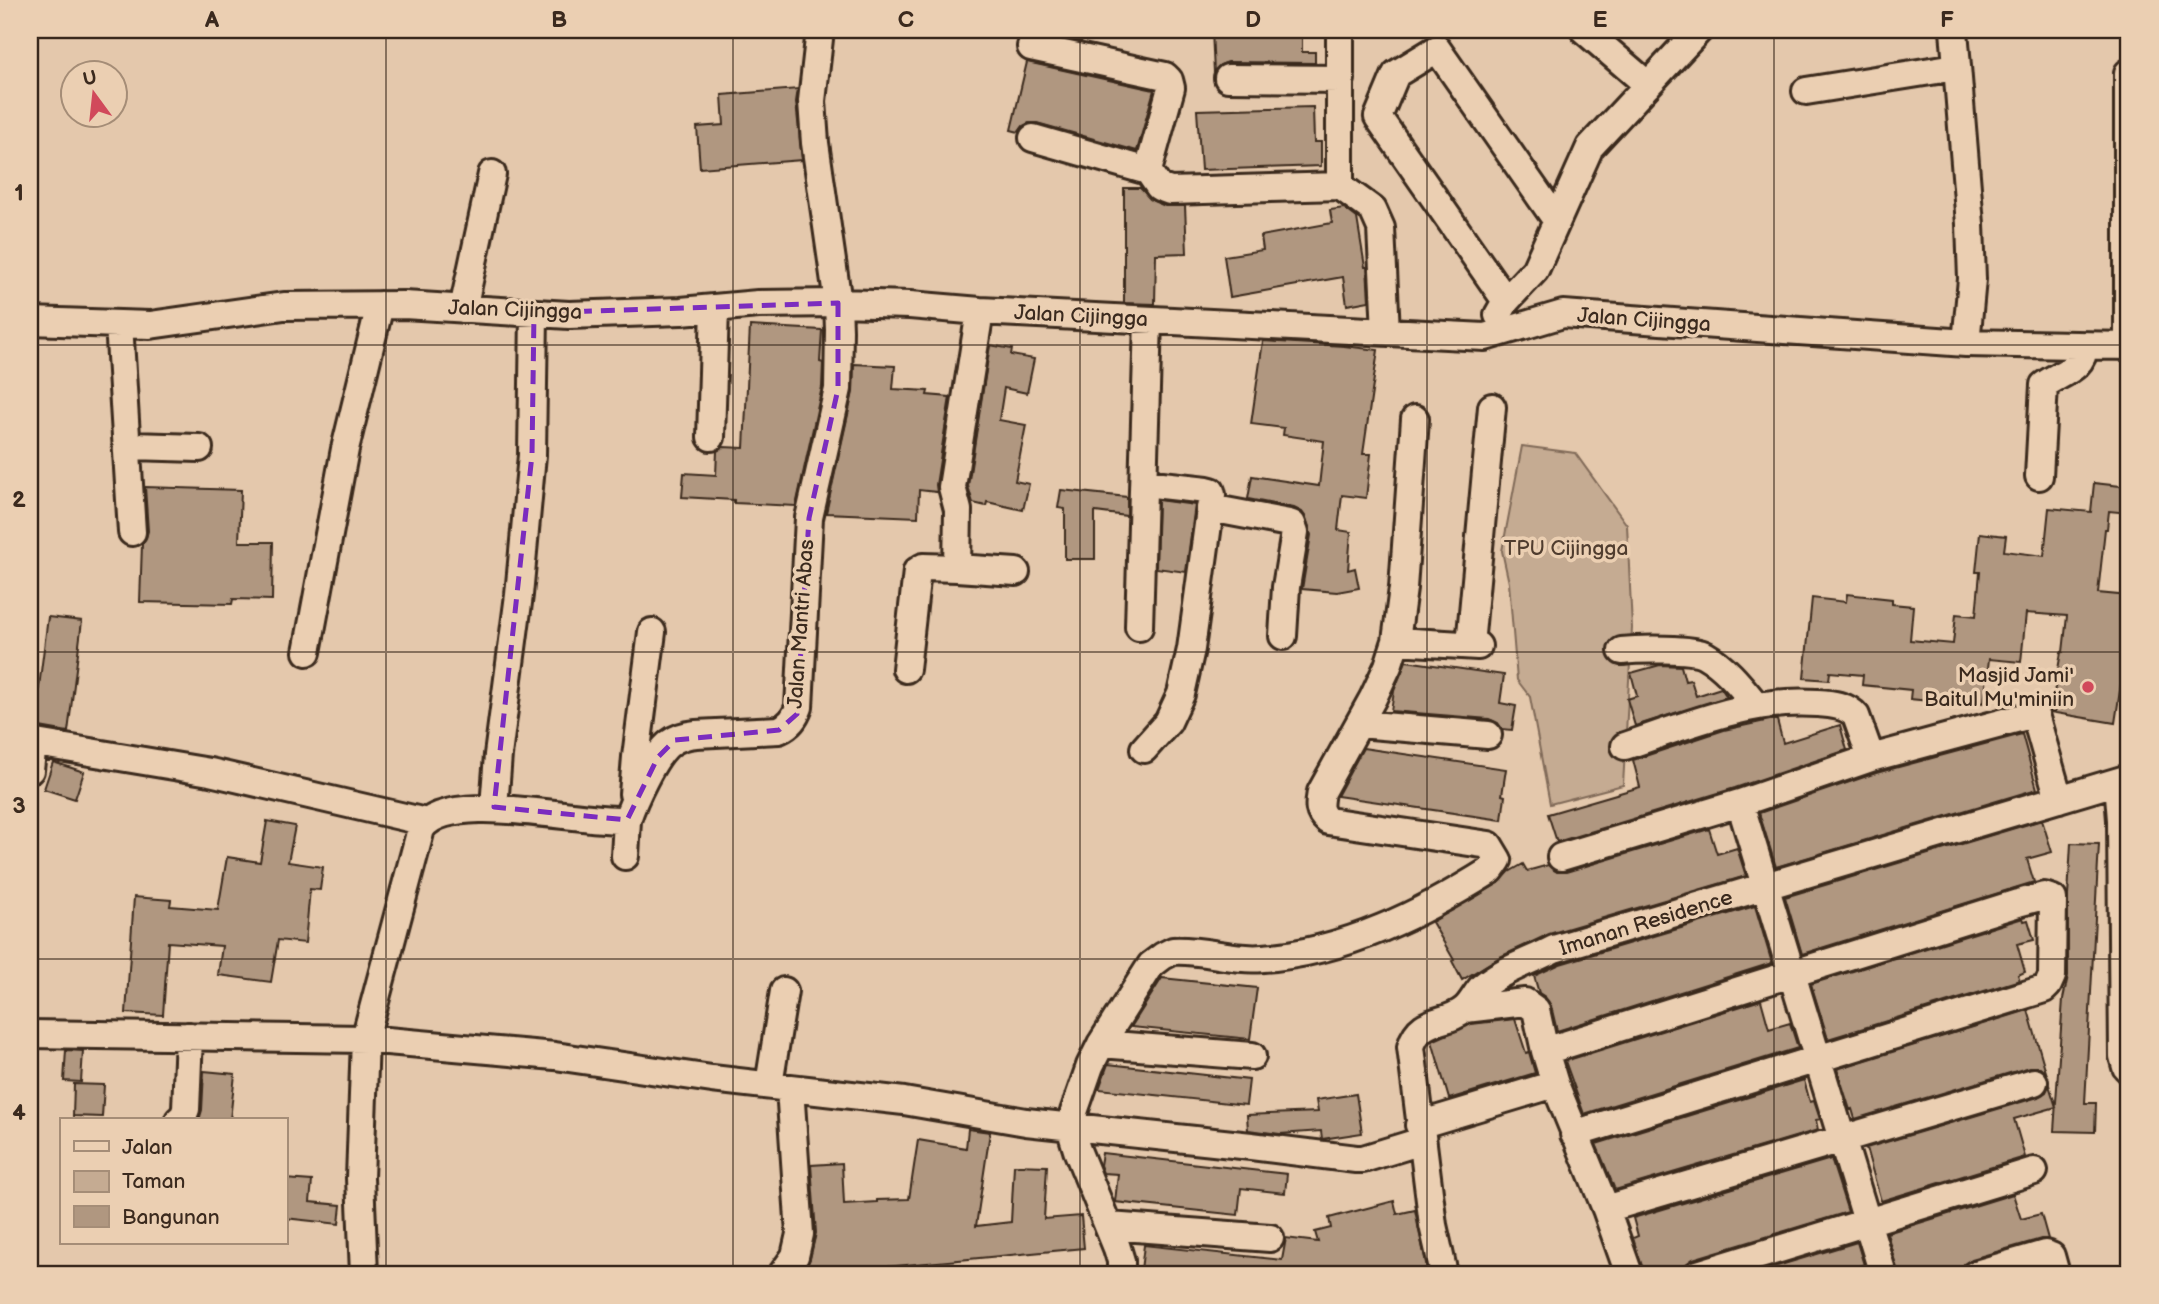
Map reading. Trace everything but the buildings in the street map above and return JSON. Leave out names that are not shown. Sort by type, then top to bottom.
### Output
[{"type":"street","name":"Jalan Mantri Abas","points":[[630,812],[663,748],[675,740],[695,734],[779,730],[789,725],[799,707],[809,518],[838,389],[838,303],[815,143],[813,101],[820,30]]},
{"type":"street","points":[[1339,186],[1340,30]]},
{"type":"street","points":[[1584,30],[1648,85]]},
{"type":"street","points":[[1485,337],[1506,301],[1535,270],[1590,147],[1699,30]]},
{"type":"street","points":[[1954,30],[1970,224],[1972,279],[1966,343]]},
{"type":"street","points":[[1031,47],[1165,76],[1169,80],[1171,88],[1148,171],[1159,187],[1170,191],[1339,186],[1373,210],[1381,228],[1386,332]]},
{"type":"street","points":[[1506,301],[1378,117],[1396,74],[1437,49],[1557,221]]},
{"type":"street","points":[[1806,91],[1956,67]]},
{"type":"street","points":[[2129,73],[2129,346]]},
{"type":"street","points":[[1228,78],[1341,79]]},
{"type":"street","points":[[1033,138],[1148,171]]},
{"type":"street","points":[[463,309],[492,174]]},
{"type":"street","name":"Jalan Cijingga","points":[[30,321],[150,324],[284,306],[631,313],[758,304],[838,303],[1485,337],[1563,314],[1966,343],[2129,346]]},
{"type":"street","points":[[307,652],[345,449],[380,306]]},
{"type":"street","points":[[710,437],[715,308]]},
{"type":"street","points":[[957,568],[958,510],[952,487],[980,311]]},
{"type":"street","points":[[494,807],[498,755],[519,595],[532,455],[534,313]]},
{"type":"street","points":[[1139,627],[1148,320]]},
{"type":"street","points":[[119,324],[132,532]]},
{"type":"street","points":[[2039,476],[2045,385],[2080,363],[2084,346]]},
{"type":"street","points":[[1396,641],[1474,645],[1492,407]]},
{"type":"street","points":[[1121,1274],[1121,1261],[1109,1226],[1077,1150],[1073,1128],[1074,1112],[1090,1066],[1101,1044],[1151,965],[1163,956],[1181,951],[1262,958],[1338,944],[1364,936],[1472,882],[1498,860],[1489,845],[1328,821],[1321,815],[1319,807],[1321,792],[1388,666],[1396,641],[1403,588],[1415,419]]},
{"type":"street","points":[[128,444],[199,447]]},
{"type":"street","points":[[1144,483],[1210,490],[1212,495],[1191,649],[1181,694],[1168,722],[1144,749]]},
{"type":"street","points":[[1210,508],[1293,526],[1283,636]]},
{"type":"street","points":[[906,669],[918,570],[923,567],[1016,572]]},
{"type":"street","points":[[625,856],[652,632]]},
{"type":"street","points":[[1622,650],[1640,648],[1703,653],[1730,674],[1757,706]]},
{"type":"street","points":[[1625,746],[1730,712],[1796,702],[1842,706],[1852,711],[1871,758]]},
{"type":"street","points":[[1561,857],[1740,803],[1871,758],[2033,716],[2059,799]]},
{"type":"street","points":[[1359,724],[1488,735]]},
{"type":"street","points":[[30,770],[32,742],[210,772],[426,822]]},
{"type":"street","points":[[2123,780],[2122,1044],[2124,1063],[2129,1070]]},
{"type":"street","name":"Imanan Residence","points":[[1440,1273],[1411,1047],[1413,1038],[1421,1028],[1465,1009],[1480,990],[1494,979],[1554,949],[2123,780]]},
{"type":"street","points":[[1740,803],[1883,1274]]},
{"type":"street","points":[[364,1274],[360,1178],[365,1038],[421,830],[426,822],[451,812],[494,807],[601,821],[630,812]]},
{"type":"street","points":[[1545,1051],[2044,896],[2053,899],[2052,976],[2043,989],[1574,1134]]},
{"type":"street","points":[[782,1274],[795,1256],[800,1234],[779,1086],[784,991]]},
{"type":"street","points":[[1465,1009],[1518,1002],[1531,1005],[1536,1010],[1555,1084],[1606,1209],[1629,1274]]},
{"type":"street","points":[[30,1034],[365,1038],[555,1056],[904,1101],[1026,1122],[1356,1160],[1555,1084]]},
{"type":"street","points":[[181,1118],[186,1109],[189,1036]]},
{"type":"street","points":[[1101,1044],[1252,1056]]},
{"type":"street","points":[[1606,1209],[2034,1082]]},
{"type":"street","points":[[1699,1274],[2034,1171]]},
{"type":"street","points":[[1109,1226],[1270,1238]]},
{"type":"street","points":[[1976,1274],[2045,1254],[2051,1256],[2056,1274]]},
{"type":"highlighted area","points":[[838,303],[838,389],[809,518],[797,714],[779,730],[675,740],[658,757],[627,820],[494,807],[532,455],[534,313]]},
{"type":"green space","name":"TPU Cijingga","points":[[1522,446],[1575,453],[1627,525],[1632,628],[1623,785],[1550,804],[1530,697],[1517,680],[1509,583],[1502,551]]},
{"type":"place","name":"Masjid Jami' Baitul Mu'miniin","points":[[2088,687]]}]
